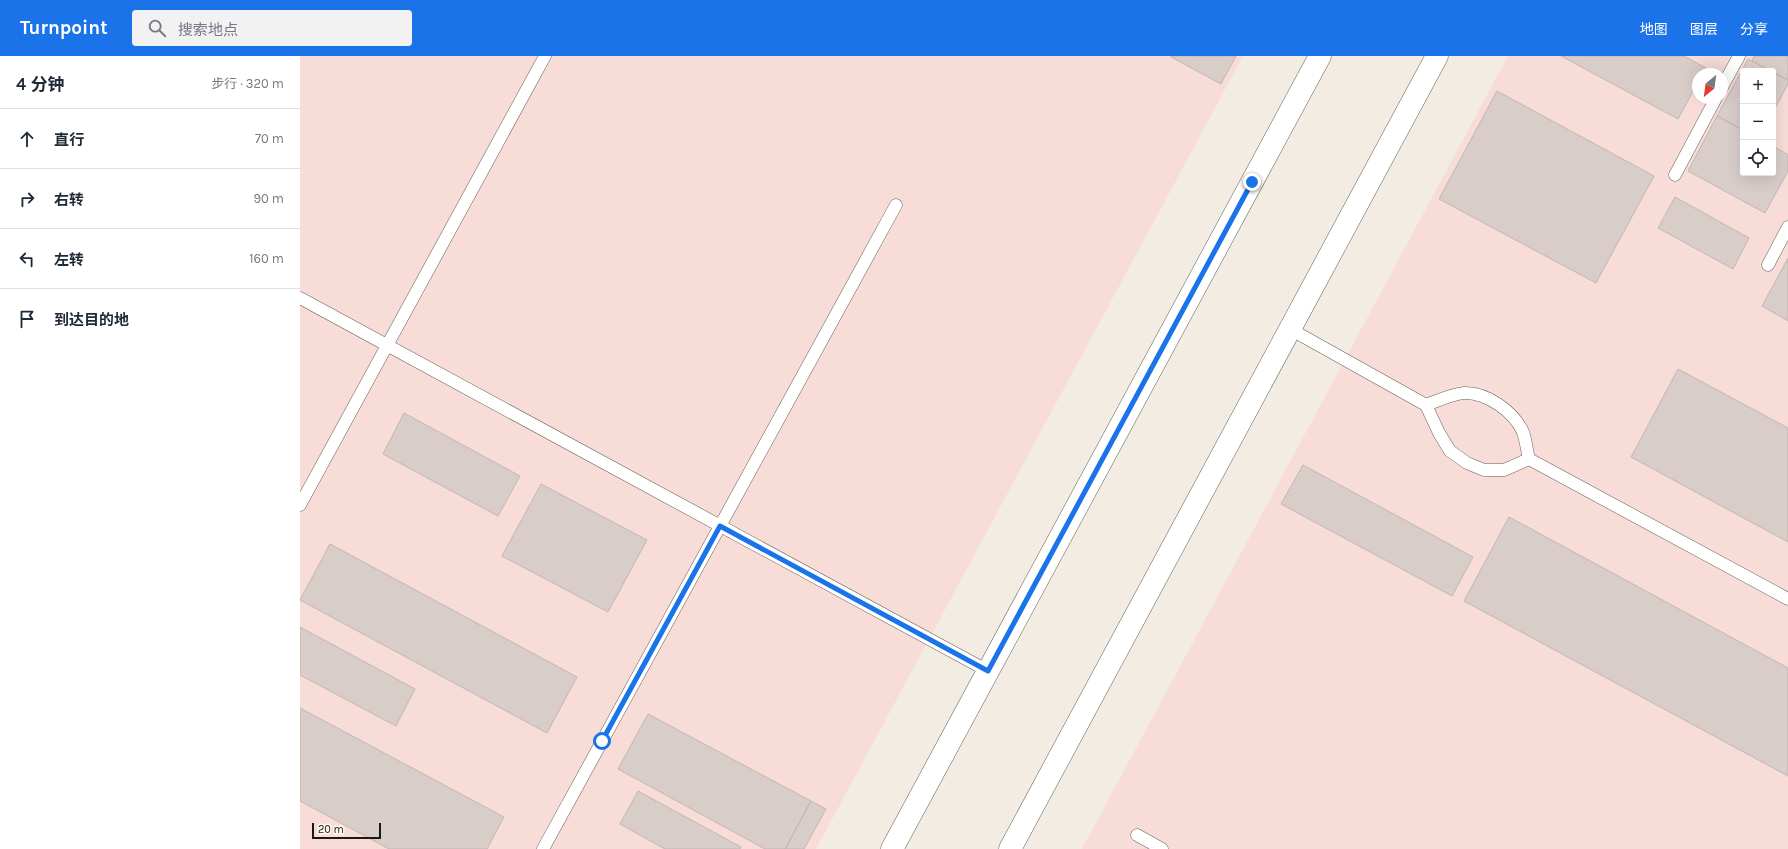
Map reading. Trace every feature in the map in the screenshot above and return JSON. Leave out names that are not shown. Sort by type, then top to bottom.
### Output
[{"type":"street","points":[[892,849],[1320,56]]},
{"type":"street","points":[[1010,849],[1437,56]]},
{"type":"lane","points":[[300,505],[545,56]]},
{"type":"lane","points":[[1728,77],[1739,56]]},
{"type":"lane","points":[[1675,175],[1713,104]]},
{"type":"lane","points":[[543,849],[896,205]]},
{"type":"lane","points":[[1768,265],[1788,227]]},
{"type":"lane","points":[[300,298],[988,671]]},
{"type":"lane","points":[[1290,329],[1426,405],[1439,434],[1450,450],[1467,463],[1484,470],[1504,470],[1529,459]]},
{"type":"lane","points":[[1426,405],[1464,393],[1484,397],[1514,417],[1522,432],[1529,459],[1788,599]]},
{"type":"lane","points":[[1137,835],[1162,849]]},
{"type":"shaded area","points":[[300,56],[1243,56],[816,849],[300,849]]},
{"type":"shaded area","points":[[1508,56],[1788,56],[1788,849],[1082,849]]},
{"type":"building","points":[[1171,56],[1236,56],[1221,84]]},
{"type":"building","points":[[1561,56],[1684,56],[1706,68],[1692,68],[1692,93],[1678,119]]},
{"type":"building","points":[[1754,56],[1788,56],[1788,80],[1776,74],[1776,68],[1765,68],[1752,61]]},
{"type":"building","points":[[1748,59],[1765,68],[1743,68]]},
{"type":"building","points":[[1740,74],[1740,128],[1717,116],[1724,104],[1728,104],[1728,96]]},
{"type":"building","points":[[1776,74],[1788,80],[1788,84],[1776,106]]},
{"type":"building","points":[[1497,91],[1654,176],[1596,283],[1439,199]]},
{"type":"building","points":[[1717,116],[1740,128],[1740,176],[1776,176],[1776,148],[1788,155],[1788,171],[1765,213],[1688,171]]},
{"type":"building","points":[[1675,197],[1749,238],[1733,269],[1658,228]]},
{"type":"building","points":[[1788,258],[1788,321],[1762,306]]},
{"type":"building","points":[[1678,369],[1788,428],[1788,542],[1631,457]]},
{"type":"building","points":[[404,413],[520,476],[498,516],[383,454]]},
{"type":"building","points":[[1303,465],[1473,557],[1452,596],[1281,504]]},
{"type":"building","points":[[541,484],[647,540],[608,612],[502,556]]},
{"type":"building","points":[[1509,517],[1788,668],[1788,776],[1464,601]]},
{"type":"building","points":[[330,544],[577,677],[547,733],[300,600]]},
{"type":"building","points":[[300,627],[415,689],[396,726],[300,675]]},
{"type":"building","points":[[300,708],[504,817],[487,849],[389,849],[300,801]]},
{"type":"building","points":[[648,714],[811,801],[785,849],[765,849],[618,769]]},
{"type":"building","points":[[638,791],[741,847],[740,849],[665,849],[620,824]]},
{"type":"building","points":[[811,801],[826,809],[804,849],[785,849]]},
{"type":"route","points":[[602,741],[720,526],[988,671],[1252,182]]}]
